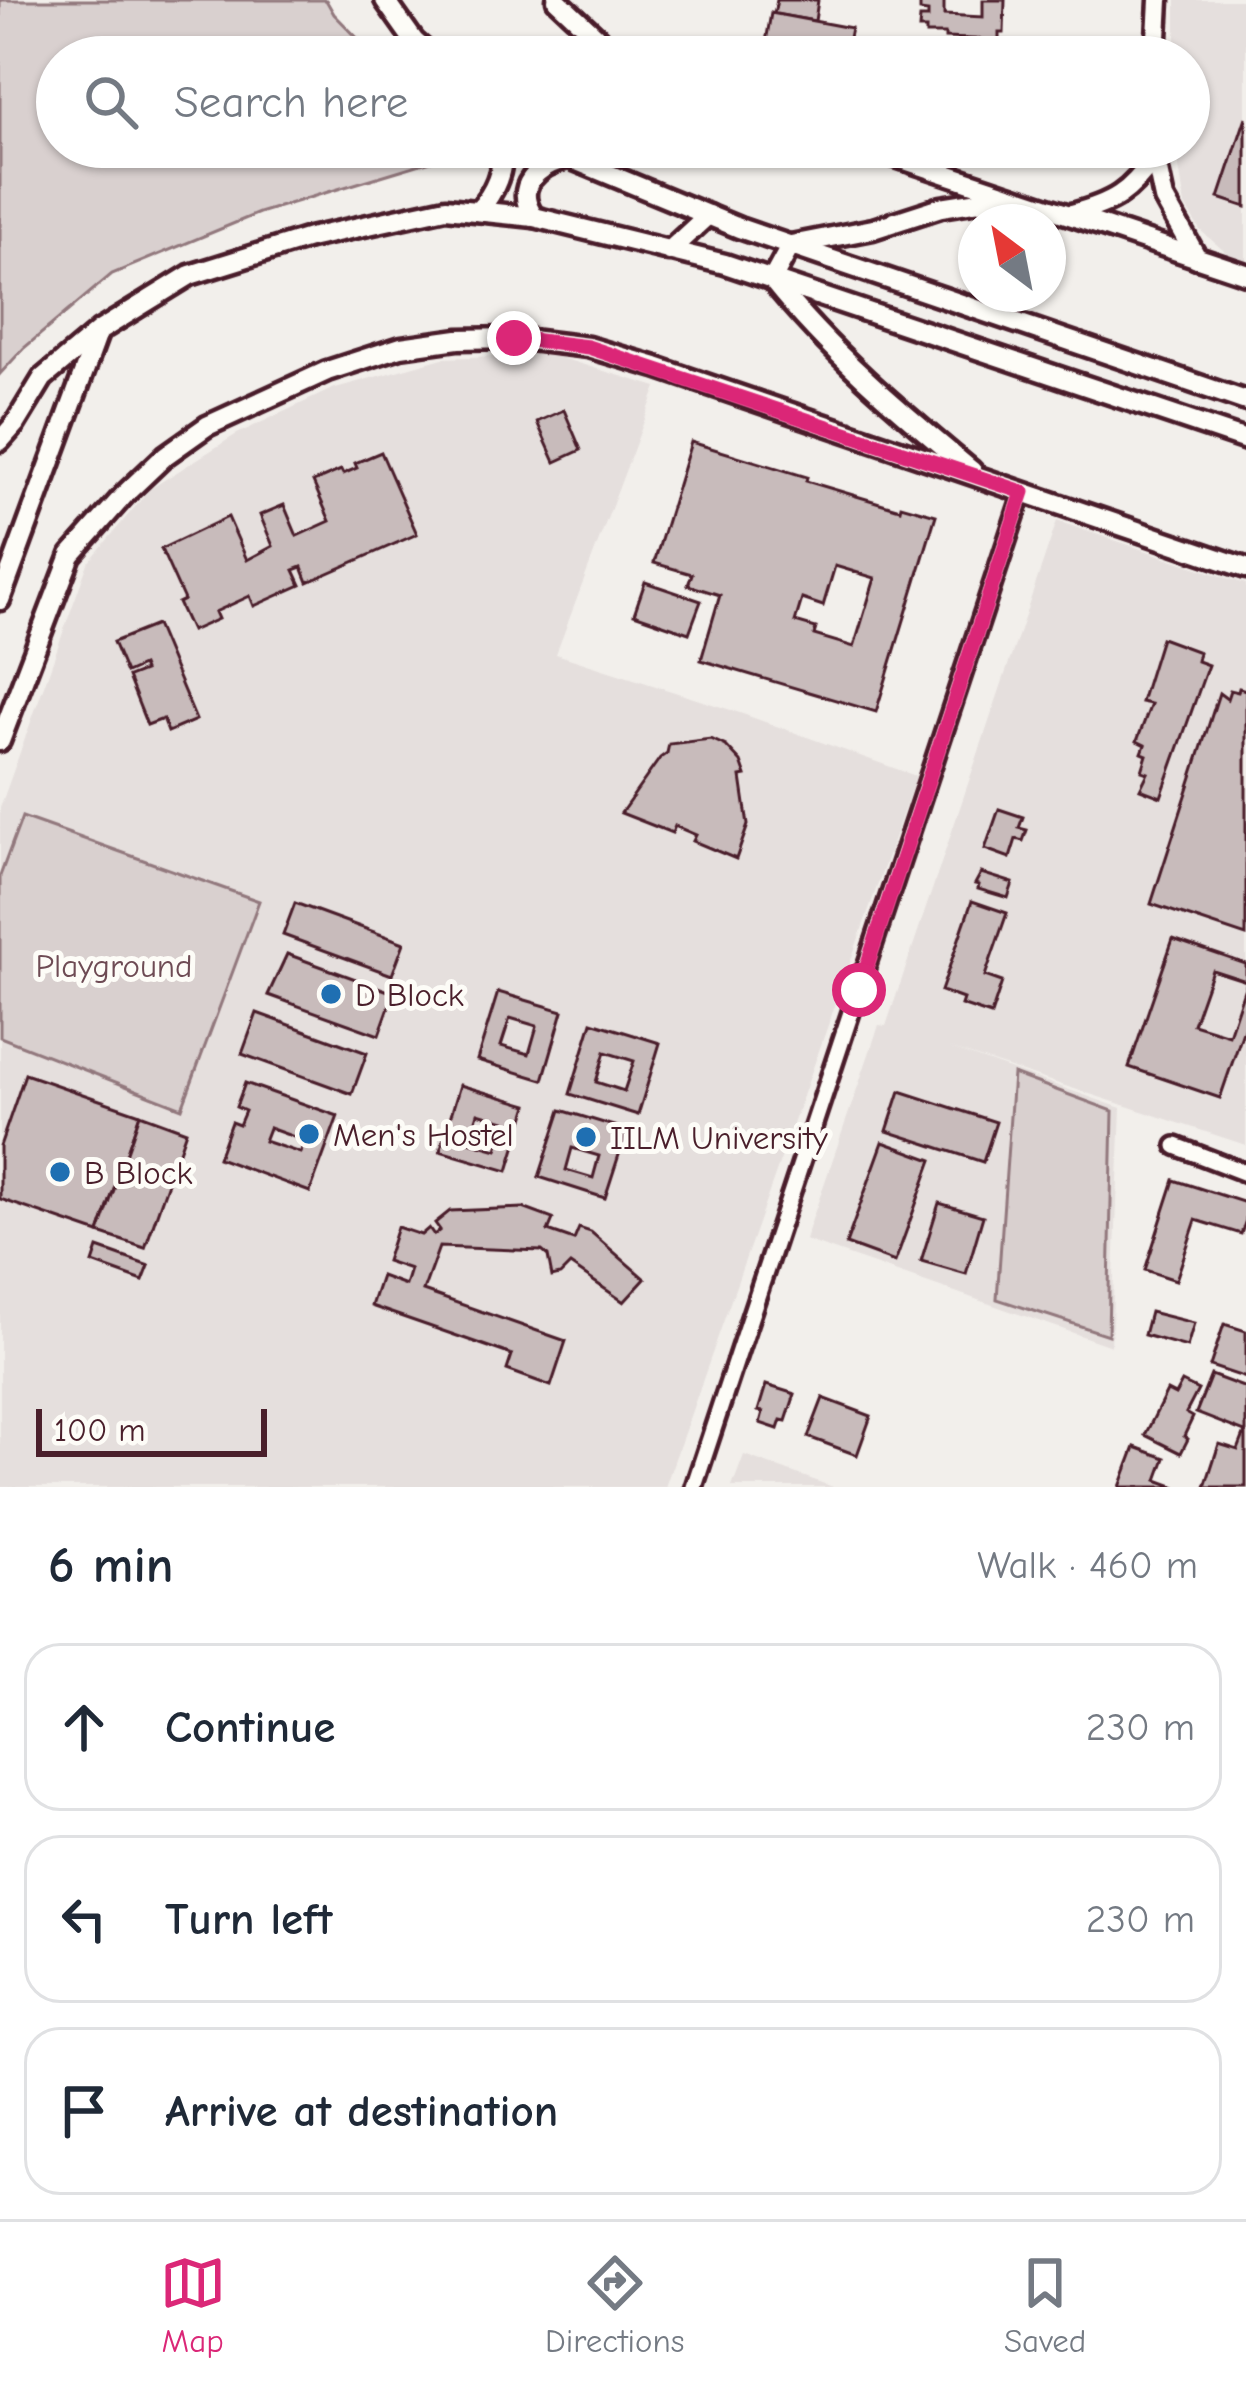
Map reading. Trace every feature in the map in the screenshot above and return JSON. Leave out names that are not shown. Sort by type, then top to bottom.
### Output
[{"type":"street","points":[[385,0],[410,36]]},
{"type":"street","points":[[557,0],[595,36]]},
{"type":"street","points":[[1157,36],[1159,0]]},
{"type":"street","points":[[478,212],[491,196],[501,168]]},
{"type":"street","points":[[534,217],[526,200],[530,180],[543,168]]},
{"type":"street","points":[[593,168],[791,245],[1246,401]]},
{"type":"street","points":[[929,168],[1246,274]]},
{"type":"street","points":[[1069,215],[1126,193],[1143,168]]},
{"type":"street","points":[[1157,168],[1164,199],[1196,258]]},
{"type":"street","points":[[791,245],[873,229],[941,207],[1012,196]]},
{"type":"street","points":[[0,441],[43,378],[99,331],[190,275],[309,238],[446,208],[534,217],[724,264],[1246,440]]},
{"type":"street","points":[[669,250],[708,215]]},
{"type":"street","points":[[772,280],[791,245]]},
{"type":"street","points":[[772,280],[803,319],[875,390],[980,478]]},
{"type":"street","points":[[0,600],[99,331]]},
{"type":"street","points":[[0,740],[71,555],[166,455],[207,426],[327,371],[401,347],[458,339],[514,338],[588,347],[1246,568]]},
{"type":"street","points":[[1187,380],[1246,389]]},
{"type":"street","points":[[1174,416],[1246,453]]},
{"type":"street","points":[[694,1487],[1023,492]]},
{"type":"street","points":[[1176,1146],[1246,1173]]},
{"type":"shaded area","points":[[1176,0],[1246,0],[1246,262],[1231,257],[1200,230],[1185,206],[1179,168],[1210,168],[1210,36],[1176,36]]},
{"type":"shaded area","points":[[548,354],[657,387],[556,654],[916,776],[665,1487],[0,1487],[0,808],[88,563],[150,489],[237,434],[332,389],[443,358]]},
{"type":"shaded area","points":[[1057,521],[1246,584],[1246,1145],[949,1048],[1121,1108],[1111,1346],[805,1240],[879,1025],[886,1026]]},
{"type":"shaded area","points":[[744,1455],[833,1487],[732,1487]]},
{"type":"green space","points":[[0,0],[326,0],[355,36],[36,36],[36,168],[407,168],[259,213],[112,274],[0,374]]},
{"type":"green space","name":"Playground","points":[[22,817],[259,901],[182,1108],[0,1037],[0,876]]},
{"type":"green space","points":[[1013,1074],[1113,1111],[1108,1335],[997,1299]]},
{"type":"building","points":[[777,0],[818,0],[815,21],[774,14]]},
{"type":"building","points":[[920,0],[944,0],[944,15],[983,17],[983,0],[1005,0],[1004,33],[926,34],[926,29],[919,29],[920,18],[928,18],[928,12],[920,11]]},
{"type":"building","points":[[771,13],[851,28],[849,36],[767,36]]},
{"type":"building","points":[[1246,117],[1246,207],[1219,198]]},
{"type":"building","points":[[564,410],[581,450],[555,462],[537,422]]},
{"type":"building","points":[[691,442],[807,477],[806,481],[936,515],[876,712],[701,660],[720,595],[688,585],[692,574],[654,563]],"holes":[[[835,566],[875,578],[854,647],[814,635],[816,628],[795,622],[802,599],[823,606]]]},
{"type":"building","points":[[381,452],[417,534],[308,582],[302,567],[294,570],[301,585],[254,606],[250,596],[215,612],[218,619],[191,631],[178,603],[184,600],[161,549],[228,517],[247,560],[273,546],[260,515],[284,505],[297,536],[330,521],[313,482],[357,468],[355,463]]},
{"type":"building","points":[[645,582],[701,601],[689,633],[634,614]]},
{"type":"building","points":[[156,625],[196,720],[168,732],[163,719],[147,725],[128,677],[144,671],[142,666],[126,673],[113,642]]},
{"type":"building","points":[[1161,638],[1199,652],[1197,661],[1208,665],[1161,797],[1140,789],[1148,773],[1142,771],[1147,755],[1142,753],[1145,745],[1137,741],[1151,704],[1141,702]]},
{"type":"building","points":[[1239,688],[1246,690],[1246,936],[1151,904],[1219,693],[1227,699],[1230,690],[1238,692]]},
{"type":"building","points":[[711,739],[726,746],[741,762],[746,776],[741,777],[748,825],[736,859],[693,841],[696,835],[675,826],[672,833],[621,813],[669,744]]},
{"type":"building","points":[[999,809],[1023,817],[1019,828],[1027,830],[1023,841],[1016,839],[1010,858],[985,849]]},
{"type":"building","points":[[981,873],[1013,883],[1008,898],[978,889],[975,884]]},
{"type":"building","points":[[972,901],[1007,913],[985,976],[1002,982],[991,1015],[961,1005],[963,999],[941,991]]},
{"type":"building","points":[[295,903],[404,943],[392,975],[283,935]]},
{"type":"building","points":[[1173,939],[1246,964],[1246,981],[1212,970],[1193,1024],[1229,1035],[1246,984],[1246,1023],[1220,1098],[1129,1067]]},
{"type":"building","name":"D Block","points":[[287,954],[394,993],[379,1035],[268,995]]},
{"type":"building","points":[[498,992],[563,1011],[543,1080],[477,1060]],"holes":[[[510,1018],[537,1026],[529,1054],[501,1046]]]},
{"type":"building","points":[[257,1013],[367,1053],[352,1094],[242,1054]]},
{"type":"building","points":[[592,1022],[660,1043],[638,1115],[570,1094]],"holes":[[[605,1052],[634,1061],[624,1091],[596,1082]]]},
{"type":"building","name":"B Block","points":[[25,1074],[140,1114],[99,1233],[0,1199],[0,1146]]},
{"type":"building","name":"Men's Hostel","points":[[245,1083],[338,1116],[310,1192],[218,1158],[231,1122],[239,1125],[245,1111],[236,1107]],"holes":[[[269,1128],[305,1141],[300,1153],[264,1141]]]},
{"type":"building","points":[[460,1085],[528,1105],[508,1171],[440,1151]],"holes":[[[478,1113],[505,1121],[497,1150],[469,1142]]]},
{"type":"building","points":[[900,1091],[996,1122],[983,1162],[887,1131]]},
{"type":"building","points":[[561,1110],[627,1130],[605,1198],[539,1177]],"holes":[[[572,1148],[599,1156],[593,1178],[566,1170]]]},
{"type":"building","points":[[140,1114],[186,1131],[145,1248],[99,1233]]},
{"type":"building","points":[[883,1142],[932,1160],[895,1262],[846,1244]]},
{"type":"building","points":[[1174,1180],[1246,1203],[1241,1234],[1196,1220],[1176,1280],[1145,1270]]},
{"type":"building","points":[[939,1203],[983,1216],[966,1274],[921,1261]]},
{"type":"building","points":[[523,1208],[553,1219],[548,1231],[574,1240],[579,1228],[591,1232],[645,1279],[624,1302],[570,1265],[552,1277],[548,1256],[542,1251],[439,1247],[423,1291],[566,1341],[551,1386],[507,1370],[512,1355],[371,1306],[381,1276],[405,1285],[410,1269],[386,1261],[397,1227],[421,1235],[429,1228],[434,1235],[440,1230],[435,1223],[450,1211]]},
{"type":"building","points":[[98,1248],[149,1266],[143,1281],[93,1263]]},
{"type":"building","points":[[1150,1312],[1194,1323],[1187,1347],[1144,1335]]},
{"type":"building","points":[[1224,1324],[1246,1331],[1246,1378],[1210,1366]]},
{"type":"building","points":[[1211,1375],[1246,1388],[1246,1487],[1205,1487],[1219,1444],[1238,1450],[1245,1432],[1196,1413]]},
{"type":"building","points":[[1182,1382],[1198,1390],[1186,1413],[1193,1417],[1181,1453],[1145,1435],[1167,1391],[1175,1395]]},
{"type":"building","points":[[766,1385],[795,1394],[786,1421],[781,1420],[778,1429],[760,1423],[763,1412],[758,1411]]},
{"type":"building","points":[[823,1398],[871,1416],[857,1455],[808,1437]]},
{"type":"building","points":[[1135,1447],[1165,1458],[1157,1480],[1176,1487],[1120,1487]]},
{"type":"place","name":"D Block","points":[[331,994]]},
{"type":"place","name":"Men's Hostel","points":[[309,1134]]},
{"type":"place","name":"IILM University","points":[[586,1137]]},
{"type":"place","name":"B Block","points":[[60,1172]]},
{"type":"route","points":[[514,338],[588,347],[656,367],[1023,492],[859,990]]}]
